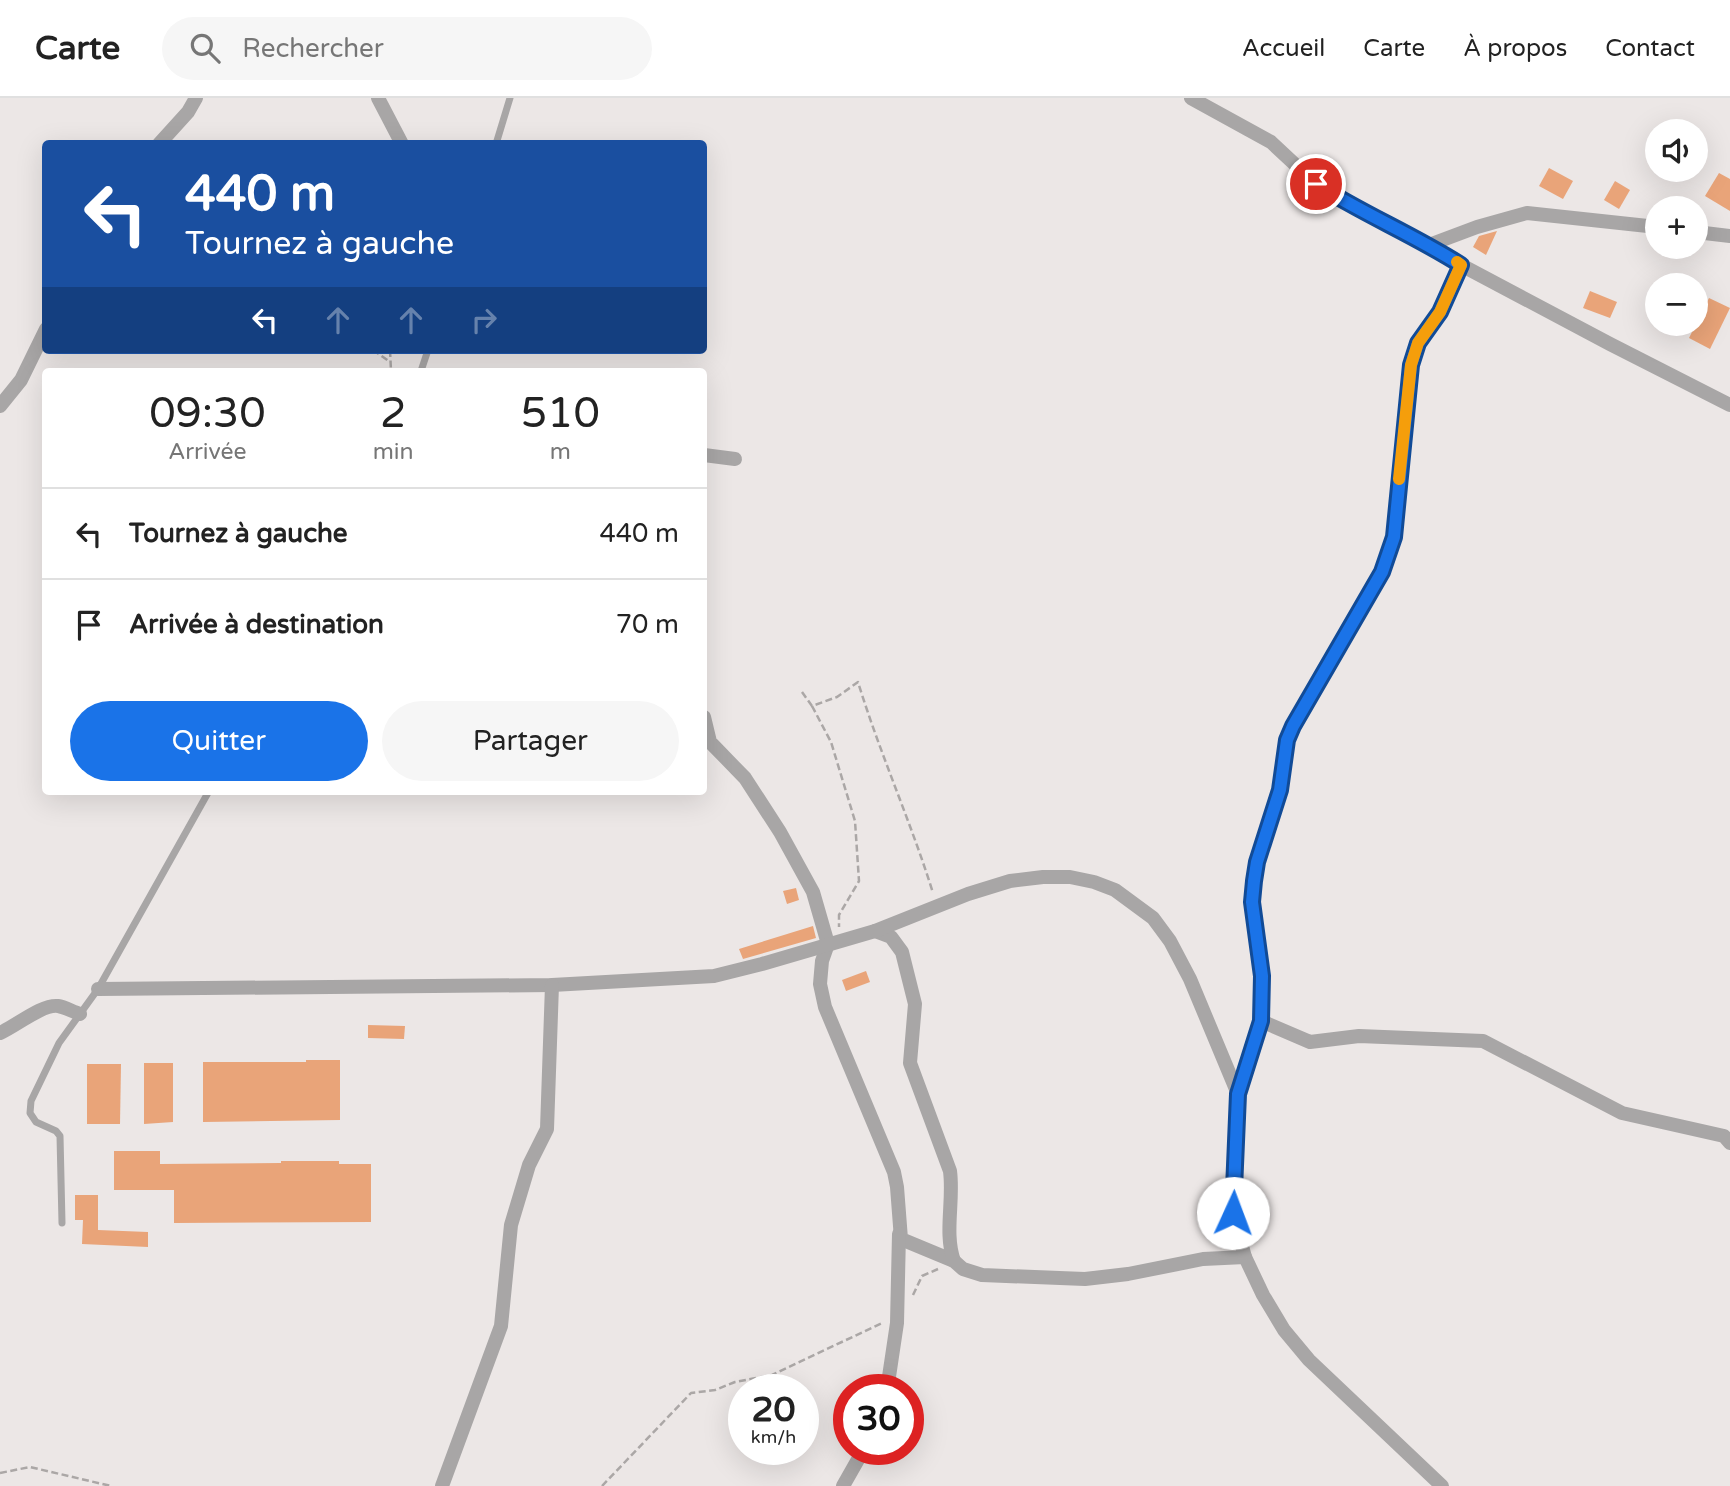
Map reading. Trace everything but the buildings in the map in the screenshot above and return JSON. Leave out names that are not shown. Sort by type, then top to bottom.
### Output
[{"type":"street","points":[[162,140],[196,98]]},
{"type":"street","points":[[377,98],[400,140]]},
{"type":"street","points":[[1191,98],[1271,142],[1316,184],[1343,201],[1730,405]]},
{"type":"street","points":[[1429,245],[1477,227],[1527,213],[1645,226]]},
{"type":"street","points":[[1708,233],[1730,236]]},
{"type":"street","points":[[1442,1486],[1309,1360],[1284,1330],[1263,1296],[1245,1256],[1233,1213],[1238,1094],[1261,1021],[1262,976],[1252,902],[1257,862],[1280,790],[1287,740],[1293,726],[1390,554],[1411,365],[1418,343],[1440,312],[1461,265]]},
{"type":"street","points":[[0,406],[21,380],[42,337]]},
{"type":"street","points":[[707,455],[735,459]]},
{"type":"street","points":[[707,730],[710,742],[745,778],[780,832],[813,892],[834,943]]},
{"type":"street","points":[[98,989],[552,985],[714,976],[875,931],[1010,881],[1070,877],[1115,890],[1153,918],[1190,979],[1238,1094]]},
{"type":"street","points":[[875,931],[891,937],[902,951],[913,990],[915,1004],[910,1063],[950,1171],[952,1186],[949,1249],[954,1261]]},
{"type":"street","points":[[834,943],[822,961],[820,984],[825,1007],[894,1172],[897,1186],[897,1312],[889,1374]]},
{"type":"street","points":[[442,1486],[502,1326],[511,1225],[528,1165],[547,1129],[552,985]]},
{"type":"street","points":[[0,1033],[18,1025],[40,1009],[57,1006],[80,1014]]},
{"type":"street","points":[[1261,1021],[1310,1042],[1359,1036],[1483,1041],[1622,1114],[1724,1136],[1730,1143]]},
{"type":"street","points":[[899,1234],[905,1242],[982,1275],[1085,1279],[1128,1274],[1203,1259],[1245,1256]]},
{"type":"street","points":[[843,1486],[855,1465]]},
{"type":"lane","points":[[497,140],[510,98]]},
{"type":"lane","points":[[62,1223],[60,1136],[56,1131],[36,1122],[30,1113],[31,1101],[59,1043],[98,989],[207,795]]},
{"type":"path","points":[[379,354],[390,362]]},
{"type":"path","points":[[390,354],[391,368]]},
{"type":"path","points":[[812,706],[837,697],[858,682],[873,733],[899,794],[937,906]]},
{"type":"path","points":[[802,692],[831,743],[855,821],[859,881],[839,915],[834,943]]},
{"type":"path","points":[[602,1486],[691,1393],[715,1390],[735,1382],[772,1375],[876,1328],[897,1312],[915,1293],[922,1276],[954,1261]]},
{"type":"path","points":[[0,1474],[30,1467],[111,1486]]},
{"type":"slow traffic","points":[[1399,479],[1411,365],[1418,343],[1452,289],[1461,265],[1457,262]]},
{"type":"route","points":[[1233,1213],[1238,1094],[1261,1021],[1262,976],[1252,902],[1257,862],[1274,813],[1287,740],[1293,726],[1390,554],[1411,365],[1418,343],[1440,312],[1461,265],[1316,184]]}]
